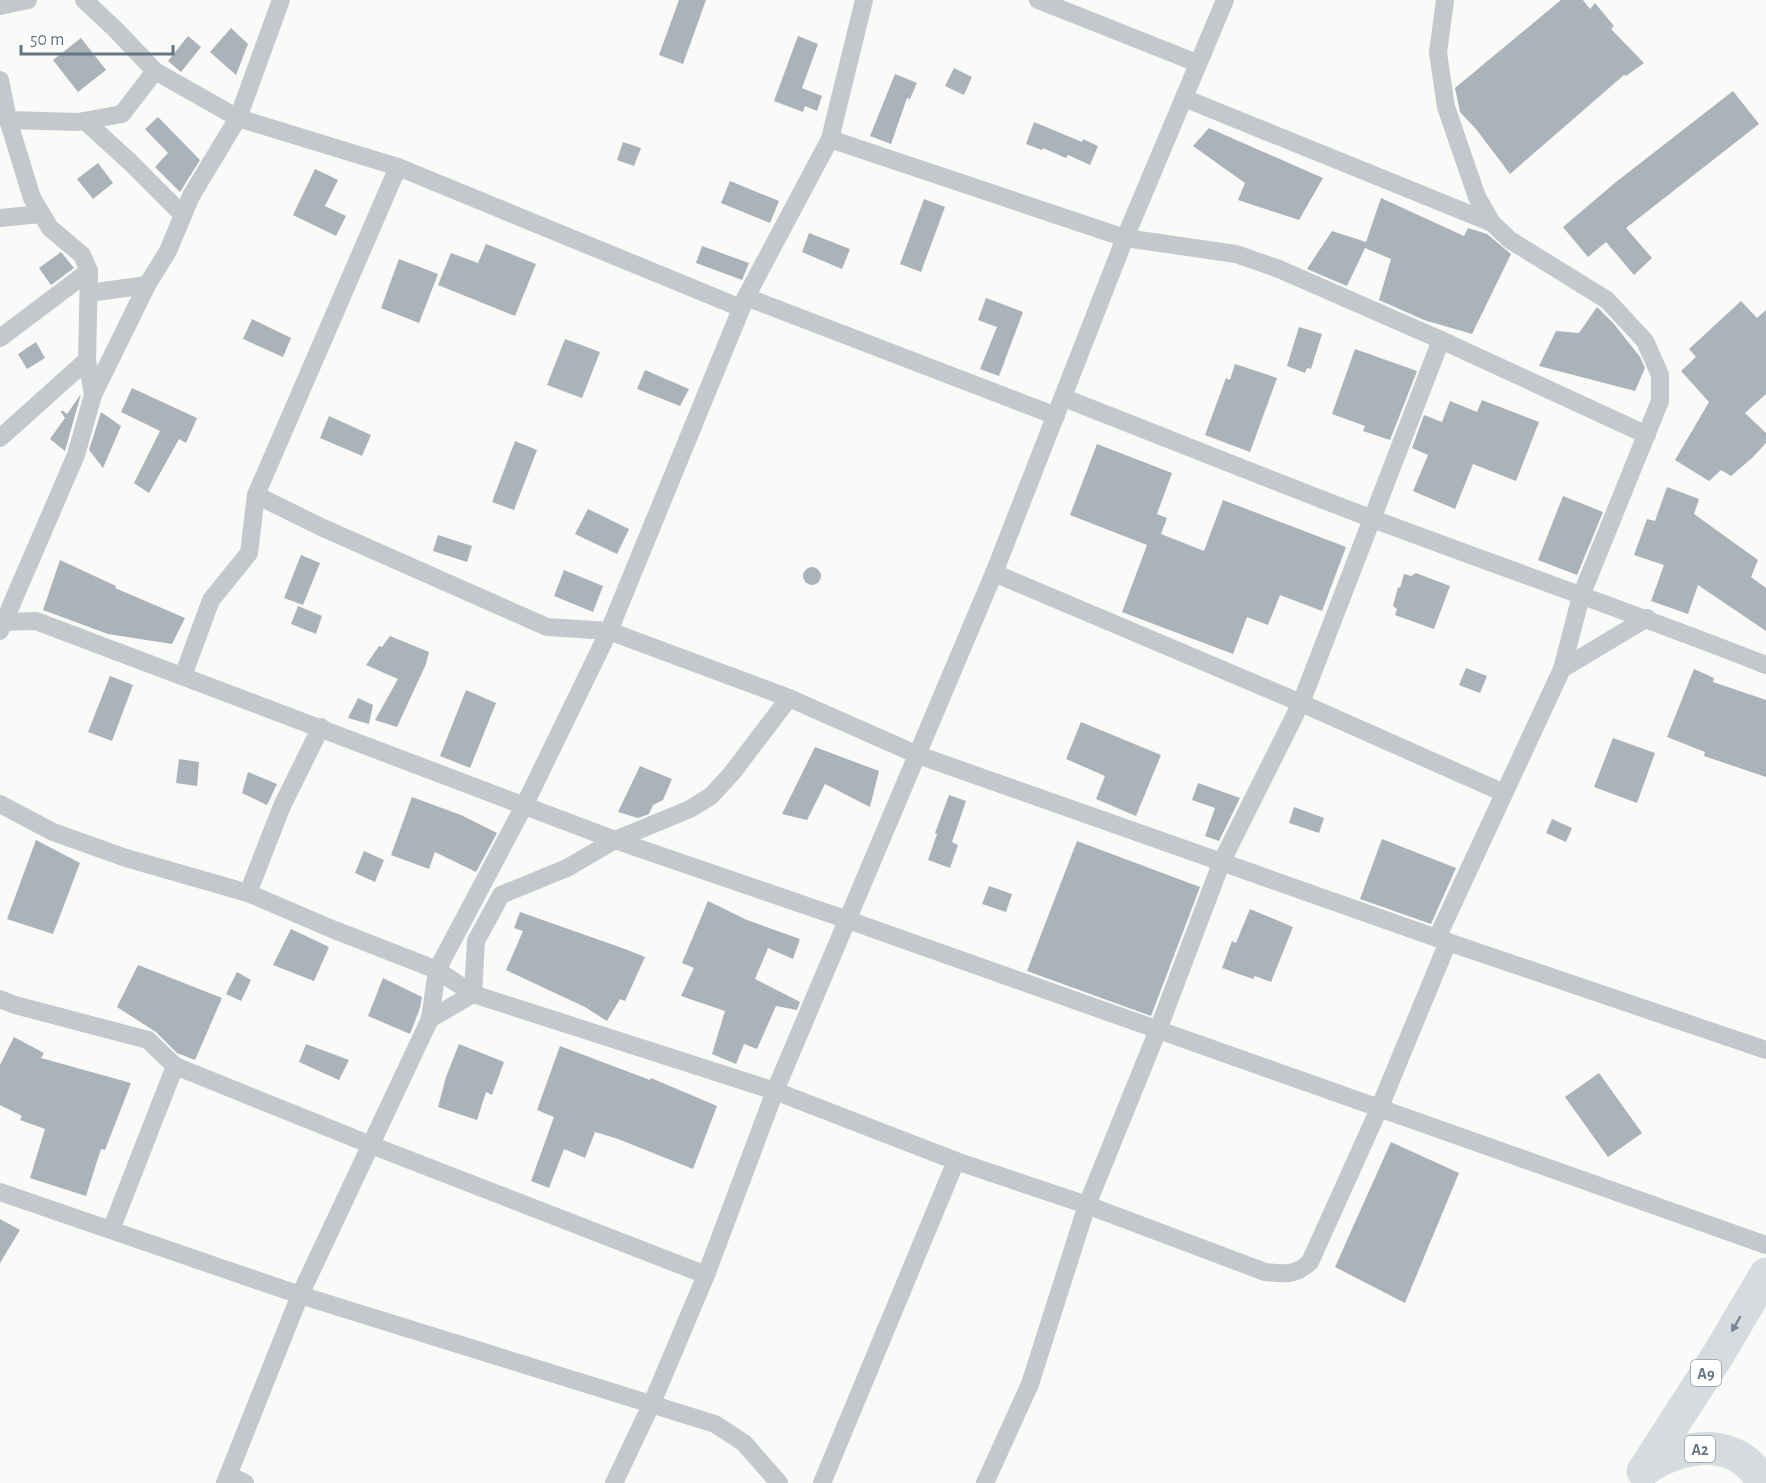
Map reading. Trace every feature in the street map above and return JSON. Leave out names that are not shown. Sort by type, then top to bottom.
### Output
[{"type":"highway","name":"A9","points":[[1639,1477],[1718,1355],[1766,1274]]},
{"type":"highway","name":"A2","points":[[1639,1477],[1666,1457],[1691,1449],[1718,1449],[1739,1456],[1756,1470],[1763,1483]]},
{"type":"street","points":[[0,6],[28,0]]},
{"type":"street","points":[[84,0],[155,71],[238,118],[398,167],[744,303],[1056,416]]},
{"type":"street","points":[[2,627],[76,455],[93,395],[147,285],[168,251],[182,214],[238,118],[281,0]]},
{"type":"street","points":[[245,1483],[226,1479],[300,1295],[430,1019],[437,970],[525,806],[609,631],[744,303],[830,139],[864,0]]},
{"type":"street","points":[[1038,0],[1197,63]]},
{"type":"street","points":[[614,1483],[652,1403],[706,1275],[775,1091],[994,573],[1125,238],[1224,0]]},
{"type":"street","points":[[0,804],[53,832],[126,858],[248,893],[437,970],[473,994],[775,1091],[956,1161],[1087,1205],[1265,1272],[1286,1274],[1301,1270],[1310,1262],[1379,1109],[1443,940],[1504,794],[1562,669],[1581,596],[1660,401],[1660,375],[1645,341],[1607,300],[1510,240],[1492,223],[1477,197],[1446,107],[1438,53],[1445,0]]},
{"type":"street","points":[[4,118],[85,121],[122,114],[155,71]]},
{"type":"street","points":[[0,80],[4,118],[32,198],[50,228],[82,255],[89,271],[87,360],[93,395]]},
{"type":"street","points":[[1184,98],[1492,223]]},
{"type":"street","points":[[85,121],[182,214]]},
{"type":"street","points":[[830,139],[1125,238],[1236,254],[1279,269],[1441,340],[1647,435]]},
{"type":"street","points":[[183,676],[211,600],[249,553],[256,495],[398,167]]},
{"type":"street","points":[[0,218],[41,214]]},
{"type":"street","points":[[0,338],[89,271]]},
{"type":"street","points":[[89,293],[147,285]]},
{"type":"street","points":[[985,1483],[1030,1384],[1087,1205],[1158,1030],[1222,861],[1301,703],[1441,340]]},
{"type":"street","points":[[0,438],[87,360]]},
{"type":"street","points":[[1064,398],[1372,518],[1581,596],[1647,618],[1766,665]]},
{"type":"street","points":[[256,495],[321,527],[547,627],[609,631],[789,698],[918,755],[1443,940],[1766,1050]]},
{"type":"street","points":[[994,573],[1301,703],[1504,794]]},
{"type":"street","points":[[15,595],[36,621]]},
{"type":"street","points":[[1562,669],[1647,618]]},
{"type":"street","points":[[2,627],[36,621],[615,840],[848,920],[1766,1245]]},
{"type":"street","points":[[473,994],[476,941],[501,895],[567,868],[615,840],[690,809],[711,796],[732,773],[789,698]]},
{"type":"street","points":[[248,893],[282,806],[321,727]]},
{"type":"street","points":[[430,1019],[473,994]]},
{"type":"street","points":[[0,999],[148,1040],[175,1066],[706,1275]]},
{"type":"street","points":[[111,1230],[175,1066]]},
{"type":"street","points":[[822,1483],[956,1161]]},
{"type":"street","points":[[0,1192],[300,1295],[715,1424],[744,1443],[779,1483]]},
{"type":"building","points":[[679,0],[706,0],[683,64],[659,55]]},
{"type":"building","points":[[1561,0],[1583,0],[1590,9],[1595,3],[1614,26],[1611,29],[1644,63],[1626,76],[1624,75],[1510,174],[1460,112],[1455,88]]},
{"type":"building","points":[[231,28],[248,44],[236,75],[210,52]]},
{"type":"building","points":[[188,36],[201,47],[181,72],[168,61]]},
{"type":"building","points":[[798,36],[818,44],[802,88],[822,96],[817,111],[805,106],[803,112],[774,101]]},
{"type":"building","points":[[81,38],[106,70],[78,92],[53,60]]},
{"type":"building","points":[[954,68],[972,77],[964,95],[945,86]]},
{"type":"building","points":[[895,74],[917,83],[910,99],[907,98],[891,144],[870,136]]},
{"type":"building","points":[[1733,91],[1759,124],[1626,228],[1652,258],[1634,275],[1606,242],[1588,257],[1563,227],[1616,182]]},
{"type":"building","points":[[158,117],[200,160],[180,192],[155,167],[168,153],[145,129]]},
{"type":"building","points":[[1034,122],[1082,142],[1083,139],[1098,146],[1090,165],[1068,155],[1066,158],[1043,148],[1042,150],[1026,144]]},
{"type":"building","points":[[1209,128],[1323,178],[1299,220],[1238,200],[1245,183],[1193,146]]},
{"type":"building","points":[[623,142],[641,148],[634,166],[617,160]]},
{"type":"building","points":[[98,163],[113,183],[93,199],[77,179]]},
{"type":"building","points":[[315,169],[338,180],[325,206],[346,216],[336,236],[293,215]]},
{"type":"building","points":[[730,181],[779,201],[770,223],[721,203]]},
{"type":"building","points":[[1381,198],[1464,236],[1468,228],[1487,234],[1511,254],[1472,334],[1424,320],[1379,300],[1391,259],[1365,248],[1347,286],[1307,269],[1332,231],[1366,242]]},
{"type":"building","points":[[924,199],[945,207],[921,272],[900,264]]},
{"type":"building","points":[[809,233],[850,249],[842,269],[802,252]]},
{"type":"building","points":[[486,244],[536,264],[515,316],[438,285],[451,253],[478,263]]},
{"type":"building","points":[[702,246],[749,263],[742,280],[696,263]]},
{"type":"building","points":[[61,252],[74,268],[51,285],[39,268]]},
{"type":"building","points":[[399,259],[438,274],[419,323],[381,308]]},
{"type":"building","points":[[986,298],[1023,312],[999,376],[980,369],[997,327],[978,320]]},
{"type":"building","points":[[1741,301],[1757,318],[1766,310],[1766,394],[1745,413],[1766,433],[1766,443],[1731,476],[1721,470],[1709,481],[1675,460],[1709,402],[1681,371],[1696,357],[1689,349]]},
{"type":"building","points":[[1597,307],[1614,324],[1640,357],[1645,368],[1635,391],[1539,366],[1556,331],[1579,333]]},
{"type":"building","points":[[252,319],[291,338],[283,357],[243,339]]},
{"type":"building","points":[[1299,327],[1322,334],[1311,369],[1307,368],[1305,373],[1287,366]]},
{"type":"building","points":[[565,339],[600,352],[582,398],[547,385]]},
{"type":"building","points":[[36,342],[45,358],[27,369],[18,354]]},
{"type":"building","points":[[1355,349],[1417,371],[1390,440],[1363,431],[1365,426],[1332,414]]},
{"type":"building","points":[[1235,364],[1277,378],[1250,452],[1205,435],[1226,378],[1230,380]]},
{"type":"building","points":[[645,370],[689,389],[680,406],[637,389]]},
{"type":"building","points":[[132,388],[197,418],[186,443],[179,439],[149,493],[134,483],[160,431],[121,412]]},
{"type":"building","points":[[81,394],[65,451],[50,439],[65,418],[62,410],[67,414]]},
{"type":"building","points":[[1482,400],[1539,422],[1516,481],[1473,464],[1455,509],[1413,491],[1428,455],[1412,448],[1424,415],[1442,422],[1450,401],[1477,412]]},
{"type":"building","points":[[101,412],[121,426],[103,468],[89,450]]},
{"type":"building","points":[[329,416],[371,435],[362,456],[320,438]]},
{"type":"building","points":[[515,441],[537,450],[514,510],[492,502]]},
{"type":"building","points":[[1097,444],[1172,473],[1157,514],[1167,518],[1161,534],[1204,551],[1223,500],[1346,547],[1322,611],[1280,595],[1268,625],[1247,617],[1233,654],[1122,612],[1147,545],[1070,515]]},
{"type":"building","points":[[1667,487],[1699,499],[1694,514],[1758,560],[1751,577],[1766,588],[1766,631],[1698,585],[1688,614],[1651,601],[1664,565],[1634,555],[1647,519],[1655,521]]},
{"type":"building","points":[[1563,496],[1603,512],[1577,575],[1538,560]]},
{"type":"building","points":[[588,509],[629,529],[617,554],[575,534]]},
{"type":"building","points":[[438,535],[472,546],[467,562],[433,551]]},
{"type":"building","points":[[301,555],[320,563],[303,605],[284,598]]},
{"type":"building","points":[[60,560],[116,586],[115,588],[185,618],[172,644],[108,634],[43,610]]},
{"type":"building","points":[[812,567],[818,570],[821,576],[818,582],[812,585],[806,582],[803,576],[806,570]]},
{"type":"building","points":[[564,570],[603,586],[593,612],[554,596]]},
{"type":"building","points":[[1416,573],[1450,586],[1434,629],[1395,615],[1397,609],[1393,606],[1404,574],[1411,576]]},
{"type":"building","points":[[298,606],[322,616],[316,634],[291,624]]},
{"type":"building","points":[[390,636],[429,652],[426,664],[397,727],[375,720],[398,679],[366,665],[379,646],[382,647]]},
{"type":"building","points":[[1466,668],[1487,676],[1480,693],[1459,685]]},
{"type":"building","points":[[1694,669],[1714,678],[1713,682],[1766,700],[1766,777],[1704,756],[1705,752],[1667,737]]},
{"type":"building","points":[[110,676],[133,685],[112,741],[88,732]]},
{"type":"building","points":[[466,690],[496,703],[470,768],[440,756]]},
{"type":"building","points":[[358,698],[373,705],[369,724],[348,718]]},
{"type":"building","points":[[1081,722],[1161,755],[1136,816],[1096,799],[1105,776],[1066,759]]},
{"type":"building","points":[[1613,738],[1655,753],[1637,803],[1594,787]]},
{"type":"building","points":[[815,747],[879,771],[870,807],[825,784],[807,820],[782,814]]},
{"type":"building","points":[[179,759],[199,762],[197,786],[176,783]]},
{"type":"building","points":[[640,766],[672,779],[663,800],[653,805],[649,814],[638,818],[618,812]]},
{"type":"building","points":[[248,772],[277,784],[267,805],[242,793]]},
{"type":"building","points":[[1198,783],[1240,798],[1219,841],[1205,836],[1215,808],[1192,800]]},
{"type":"building","points":[[949,795],[966,801],[952,842],[958,845],[950,868],[928,860]]},
{"type":"building","points":[[412,797],[461,815],[497,833],[476,872],[435,852],[429,869],[391,855]]},
{"type":"building","points":[[1294,807],[1324,818],[1319,833],[1289,823]]},
{"type":"building","points":[[1552,819],[1572,828],[1566,842],[1546,833]]},
{"type":"building","points":[[1382,839],[1456,868],[1431,924],[1360,899]]},
{"type":"building","points":[[36,840],[80,863],[53,934],[7,919]]},
{"type":"building","points":[[1077,841],[1200,887],[1151,1016],[1027,971]]},
{"type":"building","points":[[364,851],[384,860],[375,882],[355,873]]},
{"type":"building","points":[[989,886],[1012,894],[1006,912],[982,904]]},
{"type":"building","points":[[708,901],[747,920],[800,939],[793,959],[768,948],[755,979],[800,1002],[797,1010],[776,1006],[757,1049],[744,1044],[736,1064],[712,1054],[725,1011],[681,996],[694,968],[682,963]]},
{"type":"building","points":[[1250,909],[1293,927],[1271,982],[1255,976],[1253,979],[1222,968],[1232,941],[1236,943]]},
{"type":"building","points":[[520,912],[645,957],[625,1001],[620,999],[607,1021],[585,1007],[506,970],[523,931],[514,928]]},
{"type":"building","points":[[291,929],[329,947],[314,981],[273,965]]},
{"type":"building","points":[[138,965],[222,998],[195,1060],[177,1053],[156,1032],[117,1007]]},
{"type":"building","points":[[237,972],[251,980],[241,1001],[226,994]]},
{"type":"building","points":[[383,978],[422,997],[410,1034],[368,1016]]},
{"type":"building","points":[[14,1037],[44,1053],[41,1058],[131,1083],[105,1150],[101,1149],[86,1196],[30,1178],[45,1129],[20,1120],[22,1116],[0,1105],[0,1065]]},
{"type":"building","points":[[306,1044],[349,1060],[339,1080],[299,1062]]},
{"type":"building","points":[[459,1044],[504,1062],[492,1095],[486,1092],[477,1120],[438,1107],[446,1077]]},
{"type":"building","points":[[560,1046],[650,1080],[651,1078],[717,1106],[693,1169],[595,1132],[585,1158],[564,1149],[549,1188],[531,1181],[554,1117],[537,1110]]},
{"type":"building","points":[[1599,1073],[1642,1133],[1608,1157],[1565,1097]]},
{"type":"building","points":[[1391,1142],[1459,1173],[1405,1303],[1335,1267]]},
{"type":"building","points":[[0,1219],[20,1230],[0,1263]]}]
